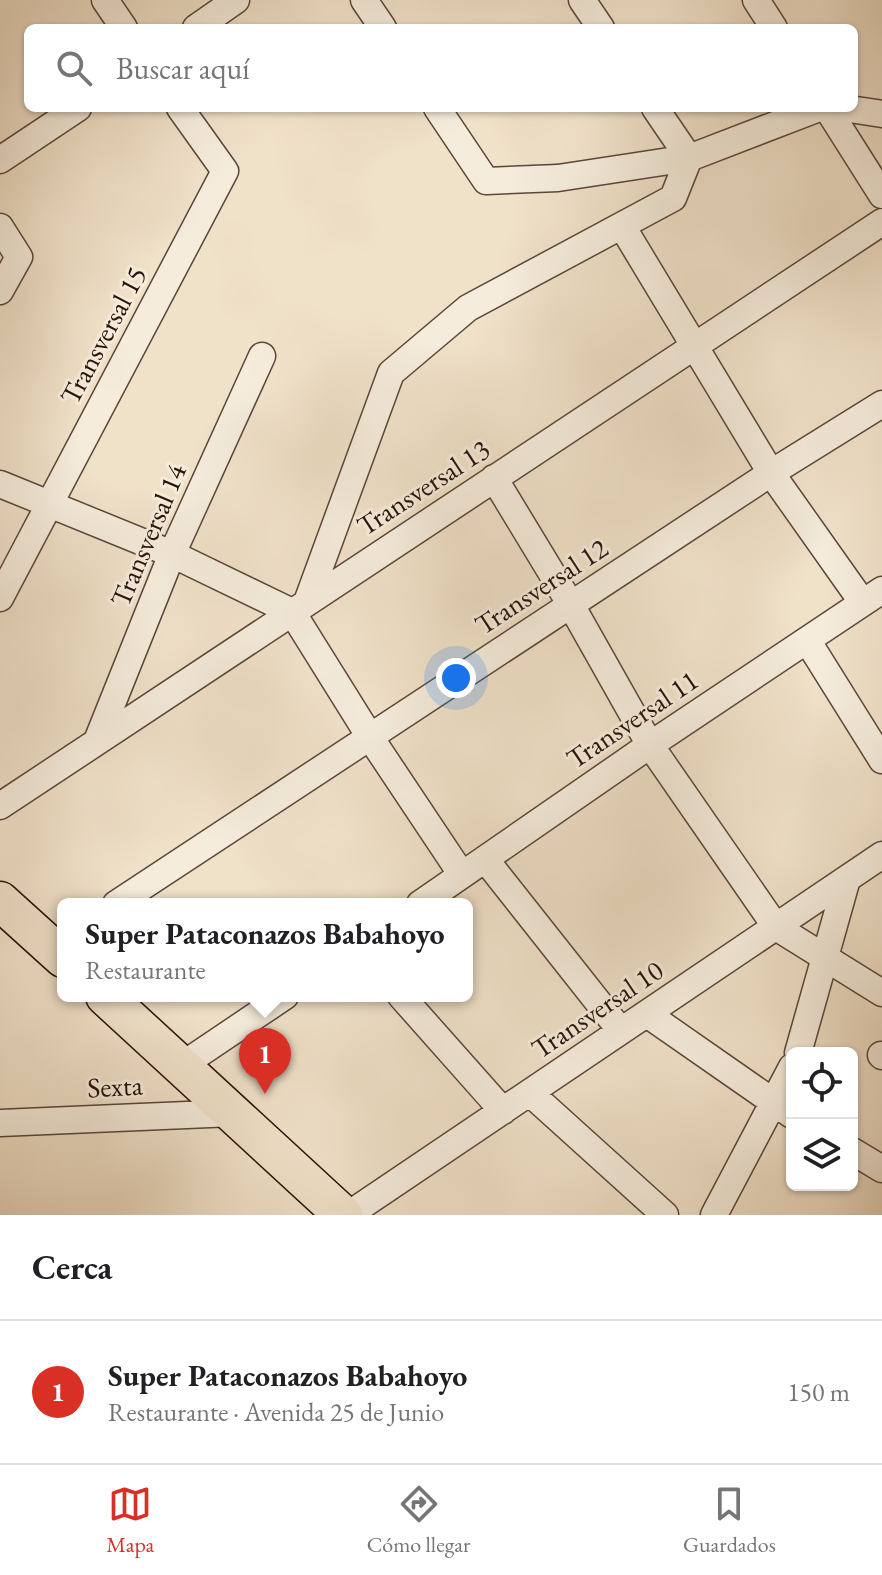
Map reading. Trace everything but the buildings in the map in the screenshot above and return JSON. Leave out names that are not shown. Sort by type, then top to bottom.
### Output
[{"type":"highway","points":[[0,901],[57,946]]},
{"type":"highway","points":[[112,1002],[346,1215]]},
{"type":"street","points":[[105,0],[121,24]]},
{"type":"street","points":[[202,24],[236,0]]},
{"type":"street","points":[[364,0],[380,24]]},
{"type":"street","points":[[582,0],[598,24]]},
{"type":"street","points":[[756,0],[771,24]]},
{"type":"street","points":[[858,110],[882,114]]},
{"type":"street","points":[[0,160],[72,112]]},
{"type":"street","name":"Transversal 15","points":[[0,598],[225,171],[183,112]]},
{"type":"street","points":[[440,112],[486,181],[558,178],[689,158],[809,112]]},
{"type":"street","points":[[658,112],[689,158]]},
{"type":"street","points":[[830,112],[882,195]]},
{"type":"street","points":[[300,607],[391,373],[468,308],[673,198],[689,158]]},
{"type":"street","name":"Transversal 13","points":[[0,806],[882,222]]},
{"type":"street","points":[[622,226],[771,473],[872,597]]},
{"type":"street","points":[[0,227],[19,257],[0,291]]},
{"type":"street","name":"Transversal 14","points":[[97,741],[172,554],[262,356]]},
{"type":"street","name":"Transversal 12","points":[[125,898],[771,473],[882,404]]},
{"type":"street","points":[[494,478],[571,605],[650,745],[776,927],[882,993]]},
{"type":"street","points":[[0,484],[300,607],[370,737],[462,875]]},
{"type":"street","name":"Transversal 11","points":[[429,898],[872,597]]},
{"type":"street","points":[[807,640],[882,760]]},
{"type":"street","name":"Transversal 10","points":[[346,1215],[882,855]]},
{"type":"street","points":[[485,859],[621,1031]]},
{"type":"street","points":[[800,1047],[847,879]]},
{"type":"street","points":[[181,1066],[276,1002]]},
{"type":"street","points":[[406,1002],[503,1111]]},
{"type":"street","points":[[647,1014],[782,1109],[714,1215]]},
{"type":"street","points":[[530,1093],[665,1215]]},
{"type":"street","name":"Sexta","points":[[0,1123],[233,1113]]},
{"type":"street","points":[[858,1155],[882,1169]]},
{"type":"place","name":"Super Pataconazos Babahoyo","points":[[265,1094]]}]
